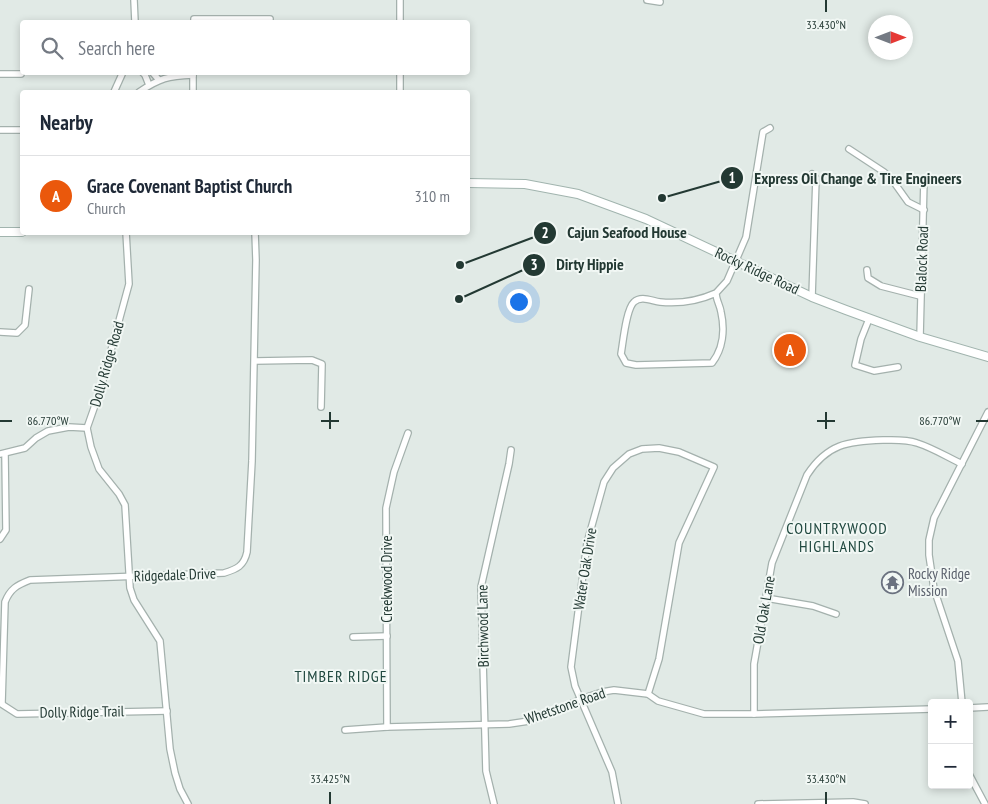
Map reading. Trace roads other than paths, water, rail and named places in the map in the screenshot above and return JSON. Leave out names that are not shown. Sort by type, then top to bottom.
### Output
[{"type":"main road","name":"Rocky Ridge Road","points":[[470,183],[525,184],[578,194],[628,211],[812,297],[920,337],[988,357]]},
{"type":"main road","points":[[0,232],[20,232]]},
{"type":"street","points":[[134,0],[135,20]]},
{"type":"street","points":[[400,0],[400,20]]},
{"type":"street","points":[[647,0],[660,2]]},
{"type":"street","points":[[194,20],[270,19]]},
{"type":"street","points":[[0,74],[20,74]]},
{"type":"street","points":[[115,90],[122,75]]},
{"type":"street","points":[[144,75],[150,86]]},
{"type":"street","points":[[155,75],[159,80]]},
{"type":"street","points":[[143,90],[159,80],[182,75]]},
{"type":"street","points":[[193,75],[193,90]]},
{"type":"street","points":[[400,75],[400,90]]},
{"type":"street","points":[[716,293],[724,334],[718,355],[712,363],[636,365],[626,363],[621,354],[629,310],[634,302],[642,298],[659,302],[681,303],[704,298],[716,293],[727,281],[747,231],[763,132],[770,128]]},
{"type":"street","points":[[0,130],[20,130]]},
{"type":"street","points":[[849,149],[884,172],[893,180],[908,202],[924,210]]},
{"type":"street","points":[[812,174],[816,178],[812,297]]},
{"type":"street","name":"Blalock Road","points":[[920,337],[924,180]]},
{"type":"street","name":"Dolly Ridge Road","points":[[126,235],[129,284],[88,428],[91,447],[99,469],[119,494],[125,505],[130,588],[134,600],[160,641],[174,773],[188,804]]},
{"type":"street","name":"Ridgedale Drive","points":[[1,703],[5,602],[9,592],[18,584],[30,580],[224,573],[239,568],[245,560],[248,552],[255,361],[255,235]]},
{"type":"street","points":[[866,270],[868,278],[882,286],[920,296]]},
{"type":"street","points":[[0,332],[16,333],[25,325],[29,289]]},
{"type":"street","points":[[869,319],[861,339],[855,366],[874,371],[898,367]]},
{"type":"street","points":[[255,361],[312,360],[322,364],[321,407]]},
{"type":"street","points":[[962,699],[958,661],[934,589],[929,555],[929,540],[934,518],[988,412]]},
{"type":"street","points":[[0,539],[6,530],[3,454],[25,448],[36,438],[48,431],[88,428]]},
{"type":"street","name":"Creekwood Drive","points":[[388,727],[386,508],[394,472],[408,433]]},
{"type":"street","name":"Old Oak Lane","points":[[754,714],[754,664],[772,563],[807,475],[815,463],[826,452],[846,443],[863,440],[904,440],[928,447],[962,464]]},
{"type":"street","name":"Water Oak Drive","points":[[618,804],[612,772],[575,686],[571,667],[587,543],[604,482],[613,468],[629,454],[642,449],[659,448],[679,452],[714,467],[679,543],[659,659],[648,694]]},
{"type":"street","name":"Birchwood Lane","points":[[493,804],[486,771],[480,587],[511,450]]},
{"type":"street","points":[[766,598],[814,606],[836,614]]},
{"type":"street","points":[[353,636],[387,636]]},
{"type":"street","name":"Whetstone Road","points":[[345,730],[509,724],[547,715],[581,699],[614,690],[648,694],[658,701],[704,714],[928,709]]},
{"type":"street","name":"Dolly Ridge Trail","points":[[1,703],[17,714],[167,711]]},
{"type":"street","points":[[973,708],[988,707]]},
{"type":"street","points":[[973,782],[985,804]]},
{"type":"street","points":[[758,804],[853,802],[865,804]]},
{"type":"place","name":"Express Oil Change & Tire Engineers","points":[[662,198]]},
{"type":"place","name":"Cajun Seafood House","points":[[460,265]]},
{"type":"place","name":"Dirty Hippie","points":[[459,299]]},
{"type":"place","name":"Grace Covenant Baptist Church","points":[[790,350]]},
{"type":"place","name":"Rocky Ridge Mission","points":[[892,583]]},
{"type":"district","name":"COUNTRYWOOD HIGHLANDS","points":[[837,537]]},
{"type":"district","name":"TIMBER RIDGE","points":[[341,676]]}]
